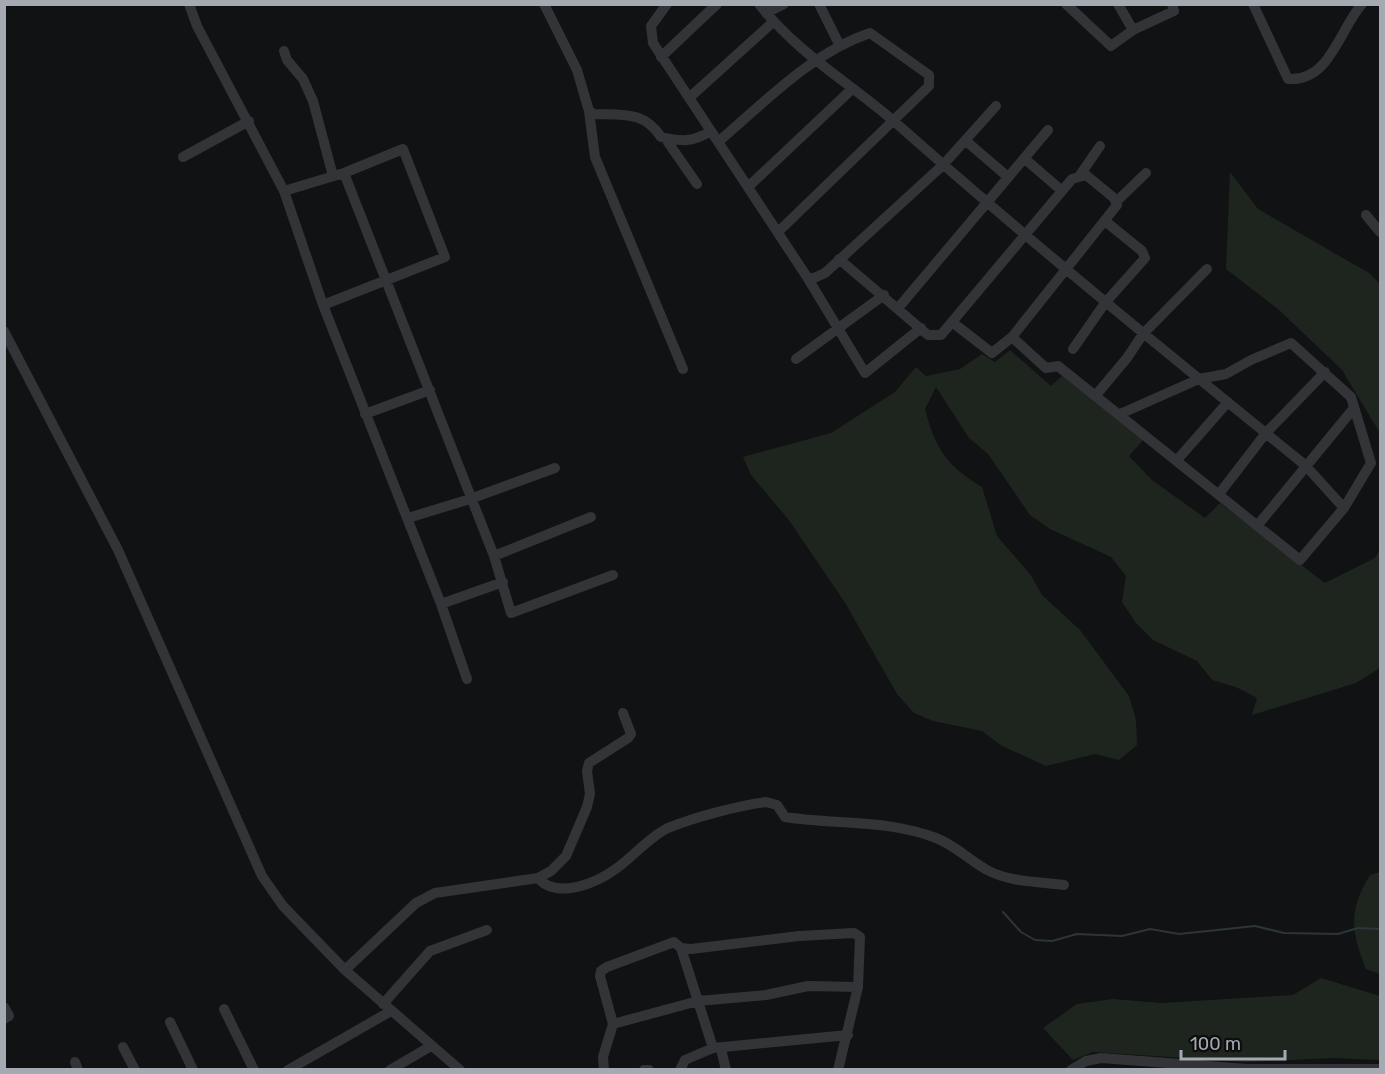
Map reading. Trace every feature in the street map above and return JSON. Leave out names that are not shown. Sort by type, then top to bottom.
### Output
[{"type":"street","points":[[189,4],[197,26],[284,191],[323,305],[408,518],[467,679]]},
{"type":"street","points":[[544,4],[577,70],[589,111],[595,157],[682,369]]},
{"type":"street","points":[[667,4],[651,26],[653,43],[807,277],[865,372],[921,328]]},
{"type":"street","points":[[661,57],[717,4]]},
{"type":"street","points":[[689,98],[766,13],[784,4]]},
{"type":"street","points":[[819,4],[840,46]]},
{"type":"street","points":[[1066,4],[1111,46],[1133,30],[1174,11],[1172,4]]},
{"type":"street","points":[[1118,4],[1133,30]]},
{"type":"street","points":[[1253,4],[1288,79],[1298,80],[1319,70],[1328,61],[1352,16],[1362,4]]},
{"type":"street","points":[[766,13],[816,62],[894,121],[1024,236],[1305,465],[1344,508]]},
{"type":"street","points":[[718,142],[816,62],[840,46],[864,35],[875,34],[928,75],[929,86],[778,232]]},
{"type":"street","points":[[284,51],[287,60],[303,79],[313,101],[333,176]]},
{"type":"street","points":[[748,187],[852,89]]},
{"type":"street","points":[[807,277],[818,278],[943,165],[996,106]]},
{"type":"street","points":[[589,111],[594,114],[641,118],[652,124],[665,138],[697,184]]},
{"type":"street","points":[[183,157],[249,121]]},
{"type":"street","points":[[899,307],[1048,130]]},
{"type":"street","points":[[665,138],[683,142],[698,139],[711,131]]},
{"type":"street","points":[[966,141],[1008,177]]},
{"type":"street","points":[[1080,175],[1100,146]]},
{"type":"street","points":[[284,191],[344,173],[403,149],[445,257],[387,282],[323,305]]},
{"type":"street","points":[[1024,158],[1062,191]]},
{"type":"street","points":[[344,173],[494,556],[511,613],[613,575]]},
{"type":"street","points":[[952,322],[992,353],[1012,337],[1065,268],[1105,221],[1117,201],[1146,173]]},
{"type":"street","points":[[839,259],[899,307],[921,328],[934,336],[941,335],[1072,179],[1086,175],[1117,201]]},
{"type":"street","points":[[1366,215],[1380,232]]},
{"type":"street","points":[[1073,349],[1105,303],[1145,258],[1142,252],[1105,221]]},
{"type":"street","points":[[1096,395],[1127,358],[1143,334],[1207,269]]},
{"type":"street","points":[[796,359],[884,295]]},
{"type":"street","points":[[4,331],[9,350],[118,550],[262,876],[283,906],[345,970],[460,1070]]},
{"type":"street","points":[[1012,337],[1046,368],[1058,366],[1096,395],[1300,560],[1344,508],[1371,463],[1351,397],[1291,343],[1251,360],[1226,374],[1199,379],[1120,414]]},
{"type":"street","points":[[1219,494],[1266,433],[1325,372]]},
{"type":"street","points":[[365,414],[430,390]]},
{"type":"street","points":[[1177,460],[1228,402]]},
{"type":"street","points":[[1257,525],[1354,408]]},
{"type":"street","points":[[408,518],[470,499],[555,468]]},
{"type":"street","points":[[494,556],[591,517]]},
{"type":"street","points":[[441,604],[503,582]]},
{"type":"street","points":[[345,970],[416,903],[435,892],[538,878],[562,862],[587,807],[590,794],[587,771],[589,763],[631,734],[624,713]]},
{"type":"street","points":[[538,878],[545,886],[560,890],[577,886],[618,868],[670,827],[750,805],[771,802],[780,807],[785,817],[825,822],[856,821],[900,828],[936,838],[988,871],[1016,879],[1064,885]]},
{"type":"street","points":[[288,1070],[387,1007],[430,951],[487,930]]},
{"type":"street","points":[[681,948],[854,933],[860,937],[858,987],[838,1070]]},
{"type":"street","points":[[604,1070],[603,1058],[612,1024],[601,988],[601,971],[674,942],[681,948],[698,1001],[726,1070]]},
{"type":"street","points":[[612,1024],[698,1001],[766,995],[808,986],[858,987]]},
{"type":"street","points":[[4,1007],[9,1017],[4,1019]]},
{"type":"street","points":[[224,1009],[254,1070]]},
{"type":"street","points":[[170,1022],[193,1070]]},
{"type":"street","points":[[680,1070],[685,1060],[717,1049],[848,1035]]},
{"type":"street","points":[[390,1070],[431,1046]]},
{"type":"street","points":[[123,1047],[135,1070]]},
{"type":"street","points":[[1071,1070],[1086,1061],[1101,1058],[1153,1065],[1231,1069],[1380,1069]]},
{"type":"shaded area","points":[[1230,172],[1258,209],[1369,273],[1380,284],[1380,433],[1342,370],[1278,309],[1226,269]]},
{"type":"shaded area","points":[[1010,350],[1051,386],[1064,374],[1144,439],[1129,456],[1152,480],[1205,518],[1220,503],[1325,583],[1375,558],[1380,549],[1380,668],[1356,683],[1252,715],[1257,698],[1236,687],[1212,680],[1197,661],[1153,640],[1136,623],[1122,602],[1126,576],[1111,557],[1050,529],[1030,515],[988,454],[969,438],[936,387],[925,409],[938,445],[951,463],[982,487],[997,536],[1030,574],[1042,595],[1080,630],[1129,696],[1136,720],[1137,745],[1119,760],[1095,754],[1046,766],[1002,746],[982,731],[933,721],[914,713],[897,694],[844,601],[788,519],[751,475],[743,457],[831,433],[895,392],[916,367],[926,376],[960,369],[982,354],[995,362]]},
{"type":"shaded area","points":[[1380,872],[1380,974],[1366,969],[1357,944],[1354,921],[1358,899],[1363,888],[1370,875]]},
{"type":"shaded area","points":[[1321,978],[1380,996],[1380,1060],[1333,1058],[1247,1062],[1093,1052],[1073,1060],[1043,1028],[1077,1004],[1113,999],[1161,1003],[1293,995]]},
{"type":"waterway","points":[[1003,912],[1021,932],[1035,940],[1052,941],[1077,934],[1122,936],[1150,929],[1179,934],[1255,926],[1284,933],[1338,934],[1358,928],[1380,929]]}]
